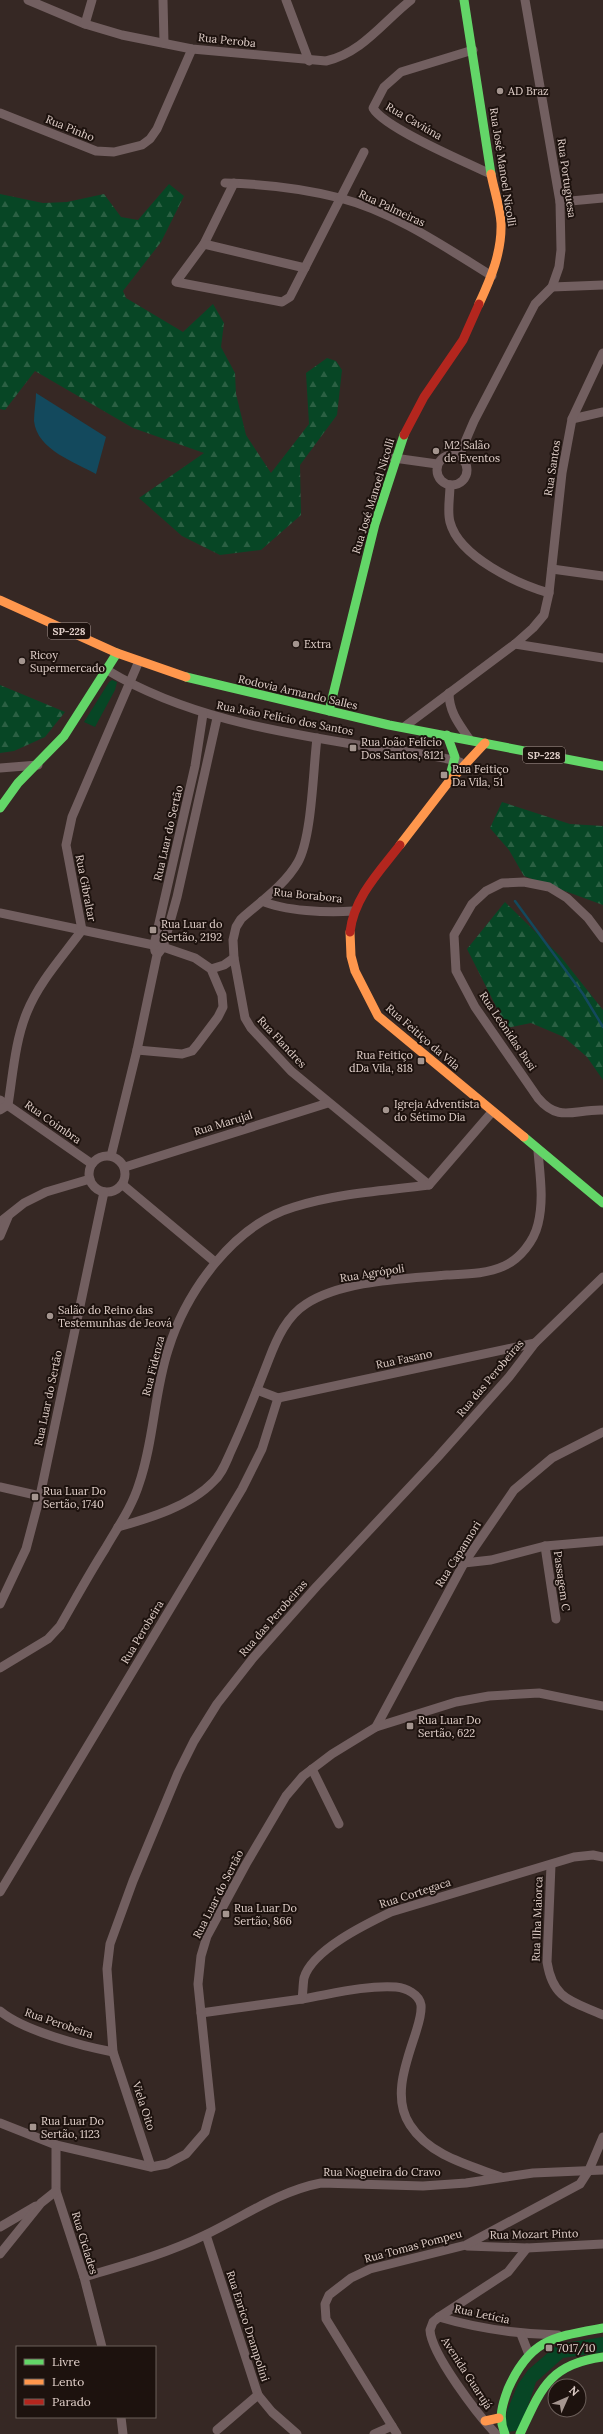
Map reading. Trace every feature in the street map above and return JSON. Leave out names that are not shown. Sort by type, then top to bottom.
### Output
[{"type":"main road","name":"Rua José Manoel Nicolli","points":[[329,711],[375,524],[394,458],[410,422],[424,398],[463,340],[492,276],[500,252],[501,223],[491,174],[473,50],[464,0]]},
{"type":"main road","name":"Rodovia Armando Salles","points":[[0,600],[117,653],[195,680],[404,727],[603,766]]},
{"type":"main road","points":[[0,808],[14,788],[38,765],[73,723],[117,653]]},
{"type":"main road","points":[[447,736],[454,749],[456,761]]},
{"type":"main road","name":"Rua Feitiço da Vila","points":[[485,744],[447,784],[363,893],[353,911],[349,937],[350,954],[363,994],[378,1016],[538,1151],[602,1200]]},
{"type":"main road","name":"Rua Feitiço da Vila","points":[[447,784],[456,761]]},
{"type":"main road","name":"Rua Letícia","points":[[561,2335],[603,2328]]},
{"type":"main road","points":[[505,2434],[499,2418],[510,2383],[528,2352],[543,2342],[561,2335]]},
{"type":"main road","points":[[520,2434],[539,2396],[557,2373],[567,2365],[581,2360],[603,2356]]},
{"type":"main road","points":[[485,2421],[499,2418]]},
{"type":"street","name":"Rua Peroba","points":[[28,0],[84,24],[122,36],[192,49],[309,61],[326,61],[341,58],[369,38],[411,0]]},
{"type":"street","points":[[84,24],[92,0]]},
{"type":"street","points":[[163,0],[164,44]]},
{"type":"street","points":[[286,0],[309,61]]},
{"type":"street","name":"Rua Portuguesa","points":[[459,456],[474,421],[536,304],[552,287],[561,250],[560,202],[525,0]]},
{"type":"street","name":"Rua Pinho","points":[[0,113],[96,151],[114,152],[142,145],[150,139],[157,129],[192,49]]},
{"type":"street","name":"Rua Caviúna","points":[[473,50],[401,72],[384,87],[373,108],[384,120],[433,147],[491,174]]},
{"type":"street","points":[[305,268],[204,244],[176,282],[282,302],[290,298],[364,152]]},
{"type":"street","name":"Rua Palmeiras","points":[[204,244],[230,183],[278,185],[341,198],[395,220],[492,276]]},
{"type":"street","points":[[560,202],[603,198]]},
{"type":"street","points":[[552,287],[603,285]]},
{"type":"street","name":"Rua Santos","points":[[404,727],[515,644],[540,621],[549,593],[562,473],[572,419],[603,353]]},
{"type":"street","points":[[572,419],[603,412]]},
{"type":"street","points":[[449,454],[459,456],[466,463],[467,472],[459,483],[450,485],[438,478],[437,464],[440,459],[449,454]]},
{"type":"street","points":[[394,458],[437,464]]},
{"type":"street","points":[[450,485],[450,522],[457,537],[468,550],[511,579],[549,593]]},
{"type":"street","points":[[552,568],[603,576]]},
{"type":"street","points":[[515,644],[603,658]]},
{"type":"street","name":"Rua Gibraltar","points":[[4,1108],[21,1026],[27,1010],[36,992],[82,930],[66,844],[72,817],[139,661]]},
{"type":"street","name":"Rua João Felício dos Santos","points":[[107,670],[130,683],[203,714],[217,718],[316,738],[467,764]]},
{"type":"street","points":[[449,693],[449,706],[456,720],[470,740]]},
{"type":"street","name":"Rua Luar do Sertão","points":[[157,956],[154,945],[190,791],[203,714]]},
{"type":"street","name":"Rua Luar do Sertão","points":[[111,1156],[137,1050],[157,956],[163,947],[177,898],[217,718]]},
{"type":"street","name":"Rua Flandres","points":[[316,738],[306,837],[302,851],[291,872],[236,927],[233,940],[234,958],[245,1018],[251,1028],[291,1071],[328,1103],[430,1185]]},
{"type":"street","points":[[0,768],[38,765]]},
{"type":"street","points":[[190,791],[200,792]]},
{"type":"street","name":"Rua Leônidas Busi","points":[[603,938],[588,918],[567,898],[549,887],[524,882],[502,883],[486,890],[472,904],[454,935],[454,960],[459,977],[475,1007],[541,1102],[550,1111],[558,1113],[603,1110]]},
{"type":"street","name":"Rua Borabora","points":[[262,901],[282,906],[353,911]]},
{"type":"street","points":[[0,913],[163,947],[195,958],[211,969],[224,1003],[218,1018],[192,1051],[182,1054],[137,1050]]},
{"type":"street","points":[[211,969],[224,966],[234,958]]},
{"type":"street","points":[[224,1003],[231,1002],[240,996]]},
{"type":"street","name":"Rua Coimbra","points":[[0,1100],[4,1108],[92,1164]]},
{"type":"street","name":"Rua Marujal","points":[[124,1167],[328,1103]]},
{"type":"street","points":[[430,1185],[492,1112]]},
{"type":"street","name":"Rua Agrópoli","points":[[118,1526],[141,1520],[195,1497],[214,1482],[221,1472],[239,1435],[275,1343],[285,1324],[305,1304],[318,1297],[361,1285],[483,1272],[504,1266],[516,1260],[526,1247],[538,1226],[542,1197],[538,1151]]},
{"type":"street","points":[[111,1156],[119,1160],[124,1167],[126,1174],[123,1184],[114,1191],[104,1192],[95,1187],[90,1179],[92,1164],[97,1158],[111,1156]]},
{"type":"street","points":[[0,1222],[24,1204],[46,1192],[90,1179]]},
{"type":"street","points":[[123,1184],[215,1262]]},
{"type":"street","name":"Rua Fidenza","points":[[0,1668],[48,1639],[60,1626],[118,1526],[140,1484],[170,1344],[188,1301],[215,1262],[236,1242],[263,1221],[292,1207],[332,1197],[430,1185]]},
{"type":"street","name":"Rua Luar do Sertão","points":[[0,1604],[26,1549],[40,1496],[104,1192]]},
{"type":"street","points":[[0,1236],[9,1216]]},
{"type":"street","name":"Rua das Perobeiras","points":[[113,2052],[107,1969],[110,1944],[178,1773],[194,1741],[217,1704],[253,1658],[322,1581],[438,1458],[509,1377],[535,1343],[603,1277]]},
{"type":"street","name":"Rua Fasano","points":[[278,1398],[535,1343]]},
{"type":"street","points":[[257,1390],[278,1398]]},
{"type":"street","name":"Rua Perobeira","points":[[0,1892],[242,1489],[262,1449],[278,1398]]},
{"type":"street","name":"Rua Capannori","points":[[376,1727],[464,1563],[517,1486],[552,1458],[603,1432]]},
{"type":"street","points":[[0,1487],[40,1496]]},
{"type":"street","points":[[464,1563],[491,1560],[545,1546],[603,1540]]},
{"type":"street","name":"Passagem C","points":[[545,1546],[556,1619]]},
{"type":"street","name":"Rua Luar do Sertão","points":[[0,2123],[56,2145],[151,2167],[167,2164],[186,2154],[205,2132],[211,2109],[198,1984],[201,1956],[207,1936],[286,1796],[312,1769],[332,1754],[376,1727],[456,1702],[489,1696],[539,1693],[603,1706]]},
{"type":"street","points":[[312,1769],[339,1824]]},
{"type":"street","name":"Rua Cortegaca","points":[[302,1999],[304,1978],[317,1958],[366,1923],[390,1912],[423,1900],[551,1865],[574,1857],[593,1855],[603,1857]]},
{"type":"street","name":"Rua Ilha Maiorca","points":[[551,1865],[547,1962],[549,1978],[555,1990],[563,1996],[603,2015]]},
{"type":"street","points":[[201,2012],[380,1987],[397,1987],[409,1990],[417,1996],[421,2004],[421,2015],[407,2060],[401,2090],[402,2109],[410,2125],[422,2139],[438,2152],[502,2177]]},
{"type":"street","name":"Rua Perobeira","points":[[0,2011],[12,2020],[52,2035],[113,2052]]},
{"type":"street","name":"Viela Oito","points":[[113,2052],[151,2167]]},
{"type":"street","name":"Rua Tomas Pompeu","points":[[394,2430],[326,2319],[325,2304],[328,2295],[340,2284],[370,2269],[466,2245],[574,2187],[584,2178],[589,2170],[603,2137]]},
{"type":"street","name":"Rua Ciclades","points":[[56,2145],[56,2191],[84,2277],[102,2346]]},
{"type":"street","name":"Rua Nogueira do Cravo","points":[[84,2277],[157,2256],[206,2235],[294,2189],[321,2183],[423,2186],[466,2183],[534,2173],[603,2170]]},
{"type":"street","points":[[0,2227],[41,2203],[56,2191]]},
{"type":"street","points":[[0,2254],[41,2203]]},
{"type":"street","name":"Rua Enrico Drampolini","points":[[206,2235],[258,2395],[272,2412],[297,2434]]},
{"type":"street","name":"Rua Mozart Pinto","points":[[466,2245],[527,2248],[603,2244]]},
{"type":"street","points":[[439,2317],[508,2272],[527,2248]]},
{"type":"street","name":"Rua Letícia","points":[[439,2317],[484,2329],[521,2334],[561,2335]]},
{"type":"street","name":"Avenida Guarujá","points":[[439,2317],[433,2322],[430,2330],[435,2348],[485,2421],[496,2434]]},
{"type":"street","name":"Rua Letícia","points":[[521,2334],[528,2352]]},
{"type":"street","points":[[217,2430],[258,2395]]},
{"type":"street","points":[[121,2418],[123,2434]]},
{"type":"street","points":[[374,2434],[394,2430]]},
{"type":"green space","points":[[169,184],[184,196],[161,242],[123,291],[126,298],[183,332],[213,304],[224,323],[221,347],[235,373],[236,394],[246,435],[271,473],[309,424],[306,373],[327,358],[336,361],[342,370],[337,415],[300,465],[301,515],[261,550],[220,555],[182,536],[139,498],[204,453],[133,428],[35,371],[5,410],[0,409],[0,194],[43,203],[67,202],[104,194],[121,217],[138,220]]},
{"type":"green space","points":[[112,680],[117,682],[115,690],[95,727],[84,722],[109,682]]},
{"type":"green space","points":[[0,685],[65,712],[45,737],[14,751],[0,753]]},
{"type":"green space","points":[[502,802],[570,824],[603,826],[603,905],[524,876],[509,850],[490,828]]},
{"type":"green space","points":[[505,902],[561,957],[603,1010],[603,1080],[587,1057],[564,1037],[531,1023],[507,1028],[467,949]]},
{"type":"green space","points":[[603,2337],[603,2352],[563,2358],[536,2382],[520,2430],[508,2432],[504,2427],[507,2411],[518,2384],[528,2370],[558,2344]]},
{"type":"water","points":[[36,393],[106,437],[96,474],[58,454],[42,440],[34,421]]},
{"type":"waterway","points":[[515,901],[583,994],[603,1027]]},
{"type":"traffic: fast","points":[[464,0],[491,174]]},
{"type":"traffic: fast","points":[[329,711],[375,524],[404,435]]},
{"type":"traffic: fast","points":[[0,808],[18,783],[64,736],[117,653]]},
{"type":"traffic: fast","points":[[186,677],[389,725],[603,766]]},
{"type":"traffic: fast","points":[[447,735],[455,757],[449,779]]},
{"type":"traffic: fast","points":[[524,1137],[603,1203]]},
{"type":"traffic: fast","points":[[505,2434],[501,2417],[504,2401],[516,2372],[525,2360],[545,2343],[557,2338],[603,2328]]},
{"type":"traffic: fast","points":[[520,2434],[534,2404],[549,2381],[570,2366],[585,2360],[603,2357]]},
{"type":"traffic: slow","points":[[479,304],[495,265],[501,234],[501,223],[491,174]]},
{"type":"traffic: slow","points":[[0,600],[117,653],[186,677]]},
{"type":"traffic: slow","points":[[400,845],[447,784],[485,743]]},
{"type":"traffic: slow","points":[[350,932],[351,956],[355,971],[378,1016],[524,1137]]},
{"type":"traffic: slow","points":[[485,2421],[499,2418]]},
{"type":"traffic: jam","points":[[404,435],[424,397],[463,340],[479,304]]},
{"type":"traffic: jam","points":[[350,932],[352,919],[362,896],[376,875],[400,845]]},
{"type":"place","name":"AD Braz","points":[[500,91]]},
{"type":"place","name":"M2 Salão de Eventos","points":[[436,451]]},
{"type":"place","name":"Extra","points":[[296,644]]},
{"type":"place","name":"Ricoy Supermercado","points":[[22,661]]},
{"type":"place","name":"Rua João Felício Dos Santos, 8121","points":[[353,748]]},
{"type":"place","name":"Rua Feitiço Da Vila, 51","points":[[444,775]]},
{"type":"place","name":"Rua Luar do Sertão, 2192","points":[[153,930]]},
{"type":"place","name":"Rua Feitiço dDa Vila, 818","points":[[421,1061]]},
{"type":"place","name":"Igreja Adventista do Sétimo Dia","points":[[386,1110]]},
{"type":"place","name":"Salão do Reino das Testemunhas de Jeová","points":[[50,1316]]},
{"type":"place","name":"Rua Luar Do Sertão, 1740","points":[[35,1497]]},
{"type":"place","name":"Rua Luar Do Sertão, 622","points":[[410,1726]]},
{"type":"place","name":"Rua Luar Do Sertão, 866","points":[[226,1914]]},
{"type":"place","name":"Rua Luar Do Sertão, 1123","points":[[33,2127]]},
{"type":"place","name":"7017/10","points":[[549,2348]]}]
